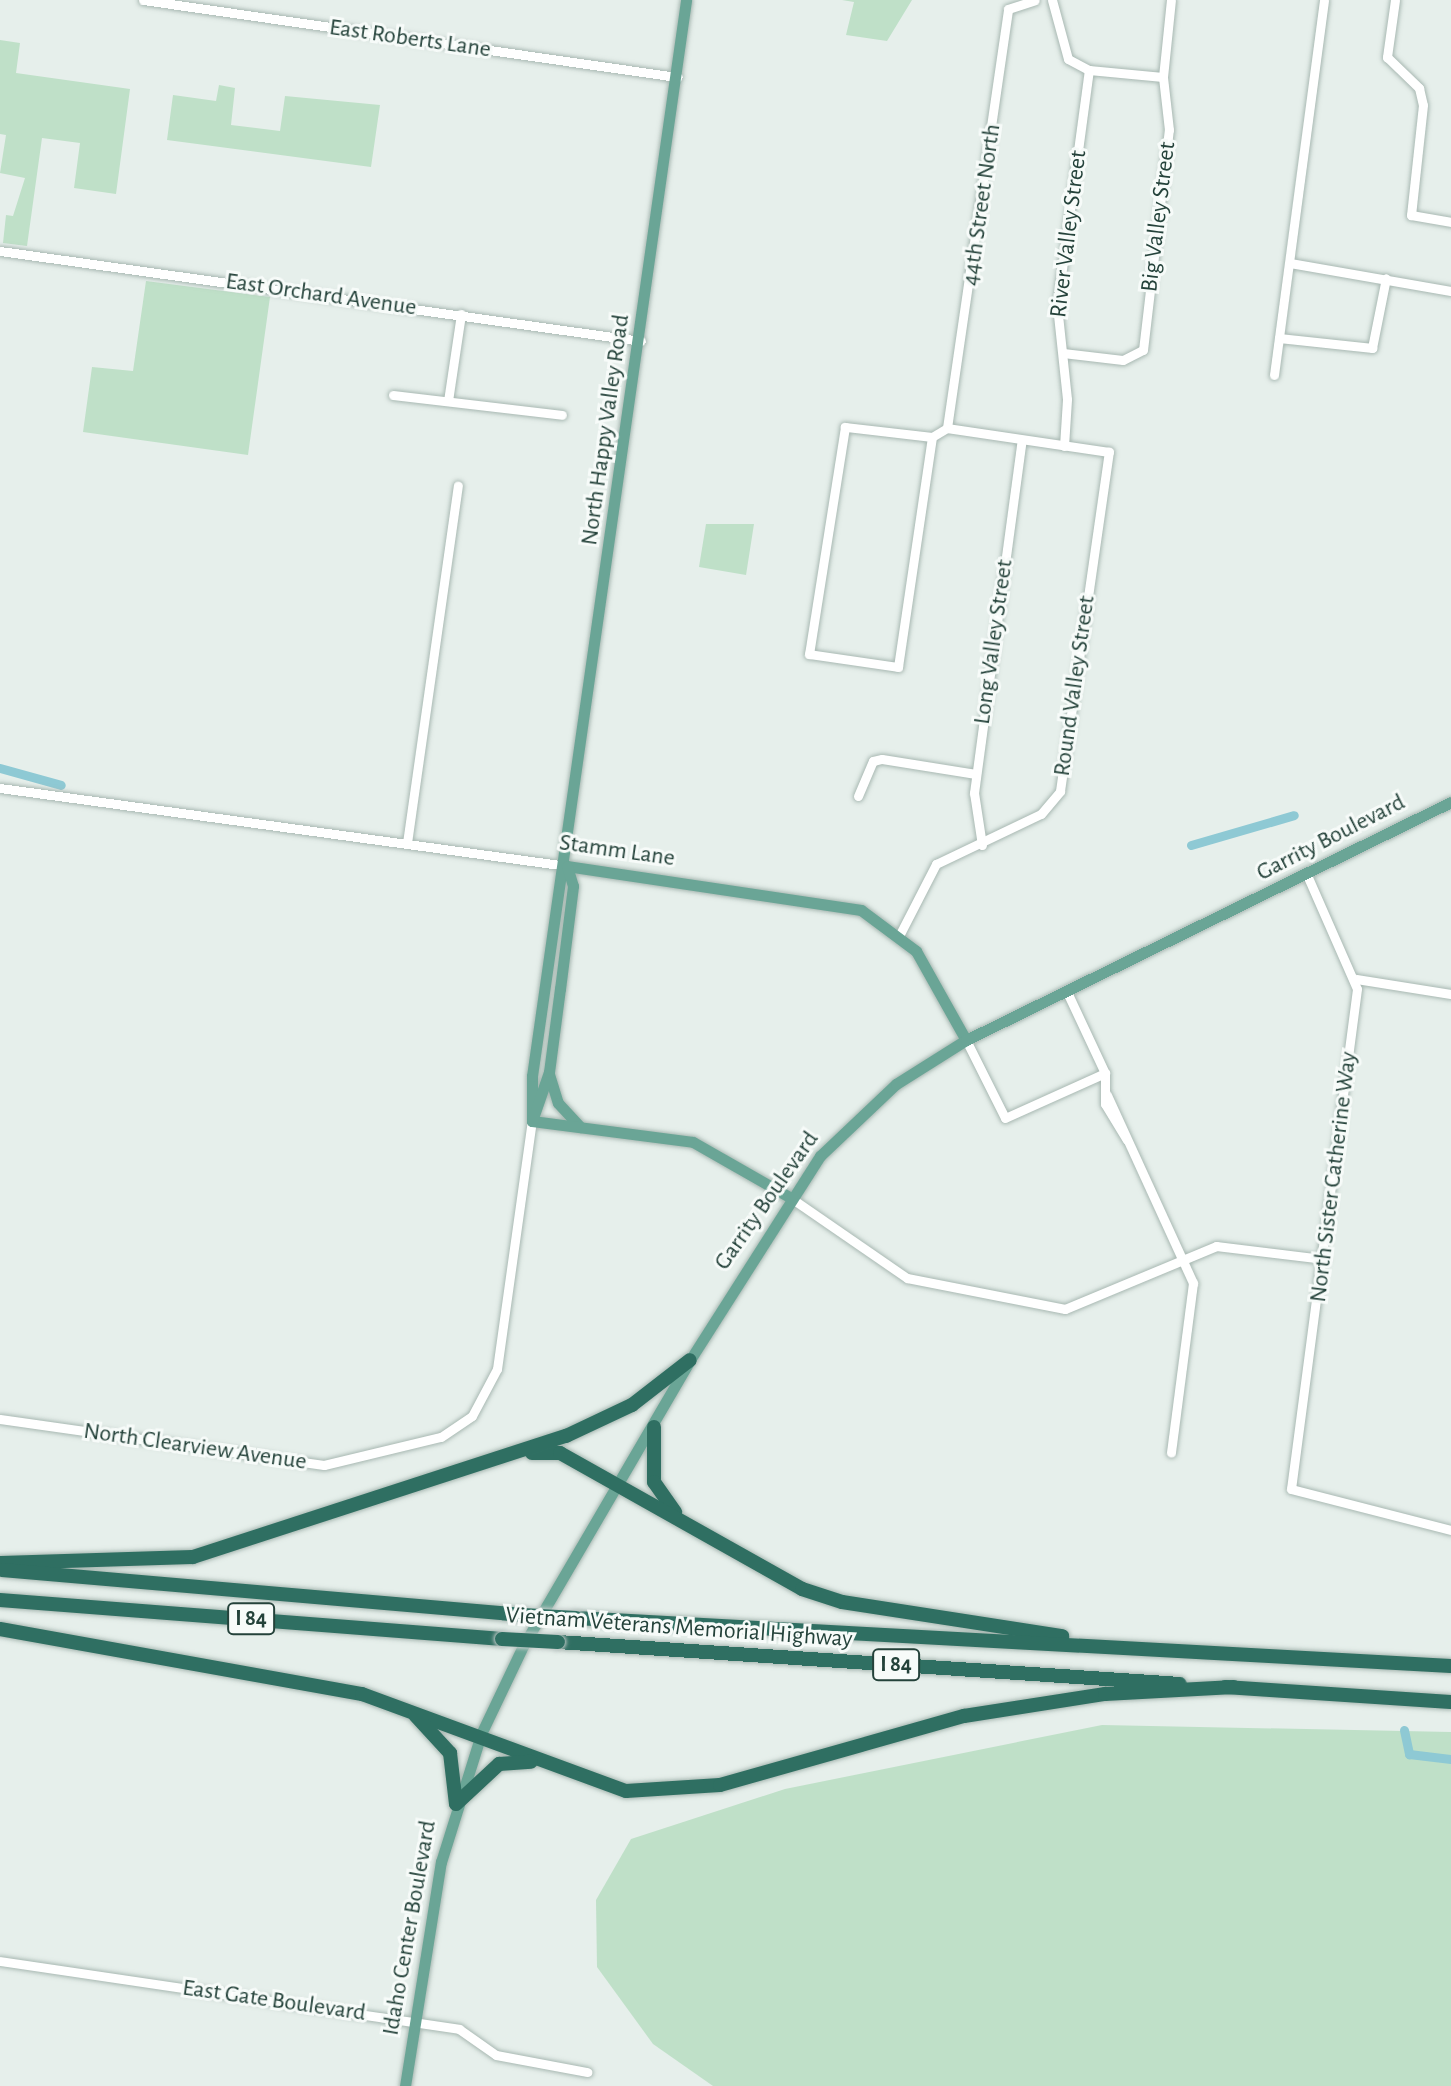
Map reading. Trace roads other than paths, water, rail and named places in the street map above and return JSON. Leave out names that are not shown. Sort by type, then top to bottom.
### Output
[{"type":"highway","points":[[0,1563],[193,1557],[523,1453],[612,1416],[690,1360]]},
{"type":"highway","points":[[654,1427],[654,1482],[689,1526]]},
{"type":"highway","points":[[523,1453],[560,1453],[758,1569],[842,1602],[1148,1648]]},
{"type":"highway","name":"Vietnam Veterans Memorial Highway","points":[[0,1570],[523,1615],[1451,1666]]},
{"type":"highway","name":"Vietnam Veterans Memorial Highway","points":[[0,1600],[502,1639],[1451,1702]]},
{"type":"highway","points":[[0,1629],[403,1705],[481,1734],[540,1765],[626,1791],[680,1792],[964,1716],[1105,1694],[1234,1687]]},
{"type":"highway","points":[[403,1705],[446,1745],[456,1804]]},
{"type":"highway","points":[[456,1804],[499,1764],[540,1765]]},
{"type":"main road","name":"North Happy Valley Road","points":[[532,1121],[555,912],[567,866],[686,0]]},
{"type":"main road","name":"Garrity Boulevard","points":[[481,1734],[617,1485],[654,1427],[690,1360],[791,1198],[867,1109],[966,1040],[1451,802]]},
{"type":"main road","name":"North Happy Valley Road","points":[[532,1121],[549,1072],[573,886],[567,866]]},
{"type":"main road","name":"Stamm Lane","points":[[567,866],[861,910],[900,934],[966,1040]]},
{"type":"main road","points":[[549,1072],[558,1103],[580,1127]]},
{"type":"main road","points":[[532,1121],[693,1142],[791,1198]]},
{"type":"main road","name":"Idaho Center Boulevard","points":[[405,2086],[414,2022],[456,1804],[481,1734]]},
{"type":"street","name":"East Roberts Lane","points":[[143,0],[677,77]]},
{"type":"street","name":"44th Street North","points":[[947,428],[1008,9],[1035,0]]},
{"type":"street","points":[[1052,0],[1060,46],[1089,70],[1163,77]]},
{"type":"street","name":"Big Valley Street","points":[[1063,353],[1123,360],[1143,350],[1169,130],[1163,77],[1171,0]]},
{"type":"street","points":[[1274,375],[1324,0]]},
{"type":"street","points":[[1395,0],[1387,57],[1419,88],[1423,105],[1411,215],[1433,222],[1451,222]]},
{"type":"street","name":"River Valley Street","points":[[1064,446],[1063,353],[1057,306],[1089,70]]},
{"type":"street","name":"East Orchard Avenue","points":[[0,251],[641,341]]},
{"type":"street","points":[[1290,263],[1451,291]]},
{"type":"street","points":[[1279,338],[1372,348],[1386,278]]},
{"type":"street","points":[[448,401],[461,314]]},
{"type":"street","points":[[393,395],[562,415]]},
{"type":"street","points":[[932,437],[898,667],[809,654],[845,427],[932,437],[947,428],[1064,446]]},
{"type":"street","name":"Long Valley Street","points":[[982,845],[976,774],[1022,440]]},
{"type":"street","name":"Round Valley Street","points":[[900,934],[936,864],[982,845],[1041,814],[1060,791],[1109,452],[1064,446]]},
{"type":"street","points":[[407,843],[458,486]]},
{"type":"street","points":[[858,796],[873,761],[882,759],[976,774]]},
{"type":"street","name":"Stamm Lane","points":[[0,788],[567,866]]},
{"type":"street","points":[[1307,875],[1356,979],[1451,994]]},
{"type":"street","name":"North Sister Catherine Way","points":[[1356,979],[1324,1259],[1291,1489],[1451,1530]]},
{"type":"street","points":[[1067,992],[1105,1073],[1107,1095],[1185,1258],[1193,1283],[1171,1453]]},
{"type":"street","name":"Stamm Lane","points":[[966,1040],[1005,1118],[1105,1073]]},
{"type":"street","name":"North Happy Valley Road","points":[[497,1369],[532,1121]]},
{"type":"street","points":[[791,1198],[899,1275],[1046,1307],[1092,1303],[1185,1258],[1232,1246],[1324,1259]]},
{"type":"street","name":"North Clearview Avenue","points":[[0,1419],[324,1465],[441,1437],[472,1416],[497,1369]]},
{"type":"street","name":"East Gate Boulevard","points":[[0,1961],[459,2029],[496,2055],[587,2072]]},
{"type":"waterway","points":[[0,768],[61,785]]},
{"type":"waterway","points":[[1191,845],[1294,815]]},
{"type":"waterway","points":[[1404,1730],[1409,1754],[1451,1759]]}]
